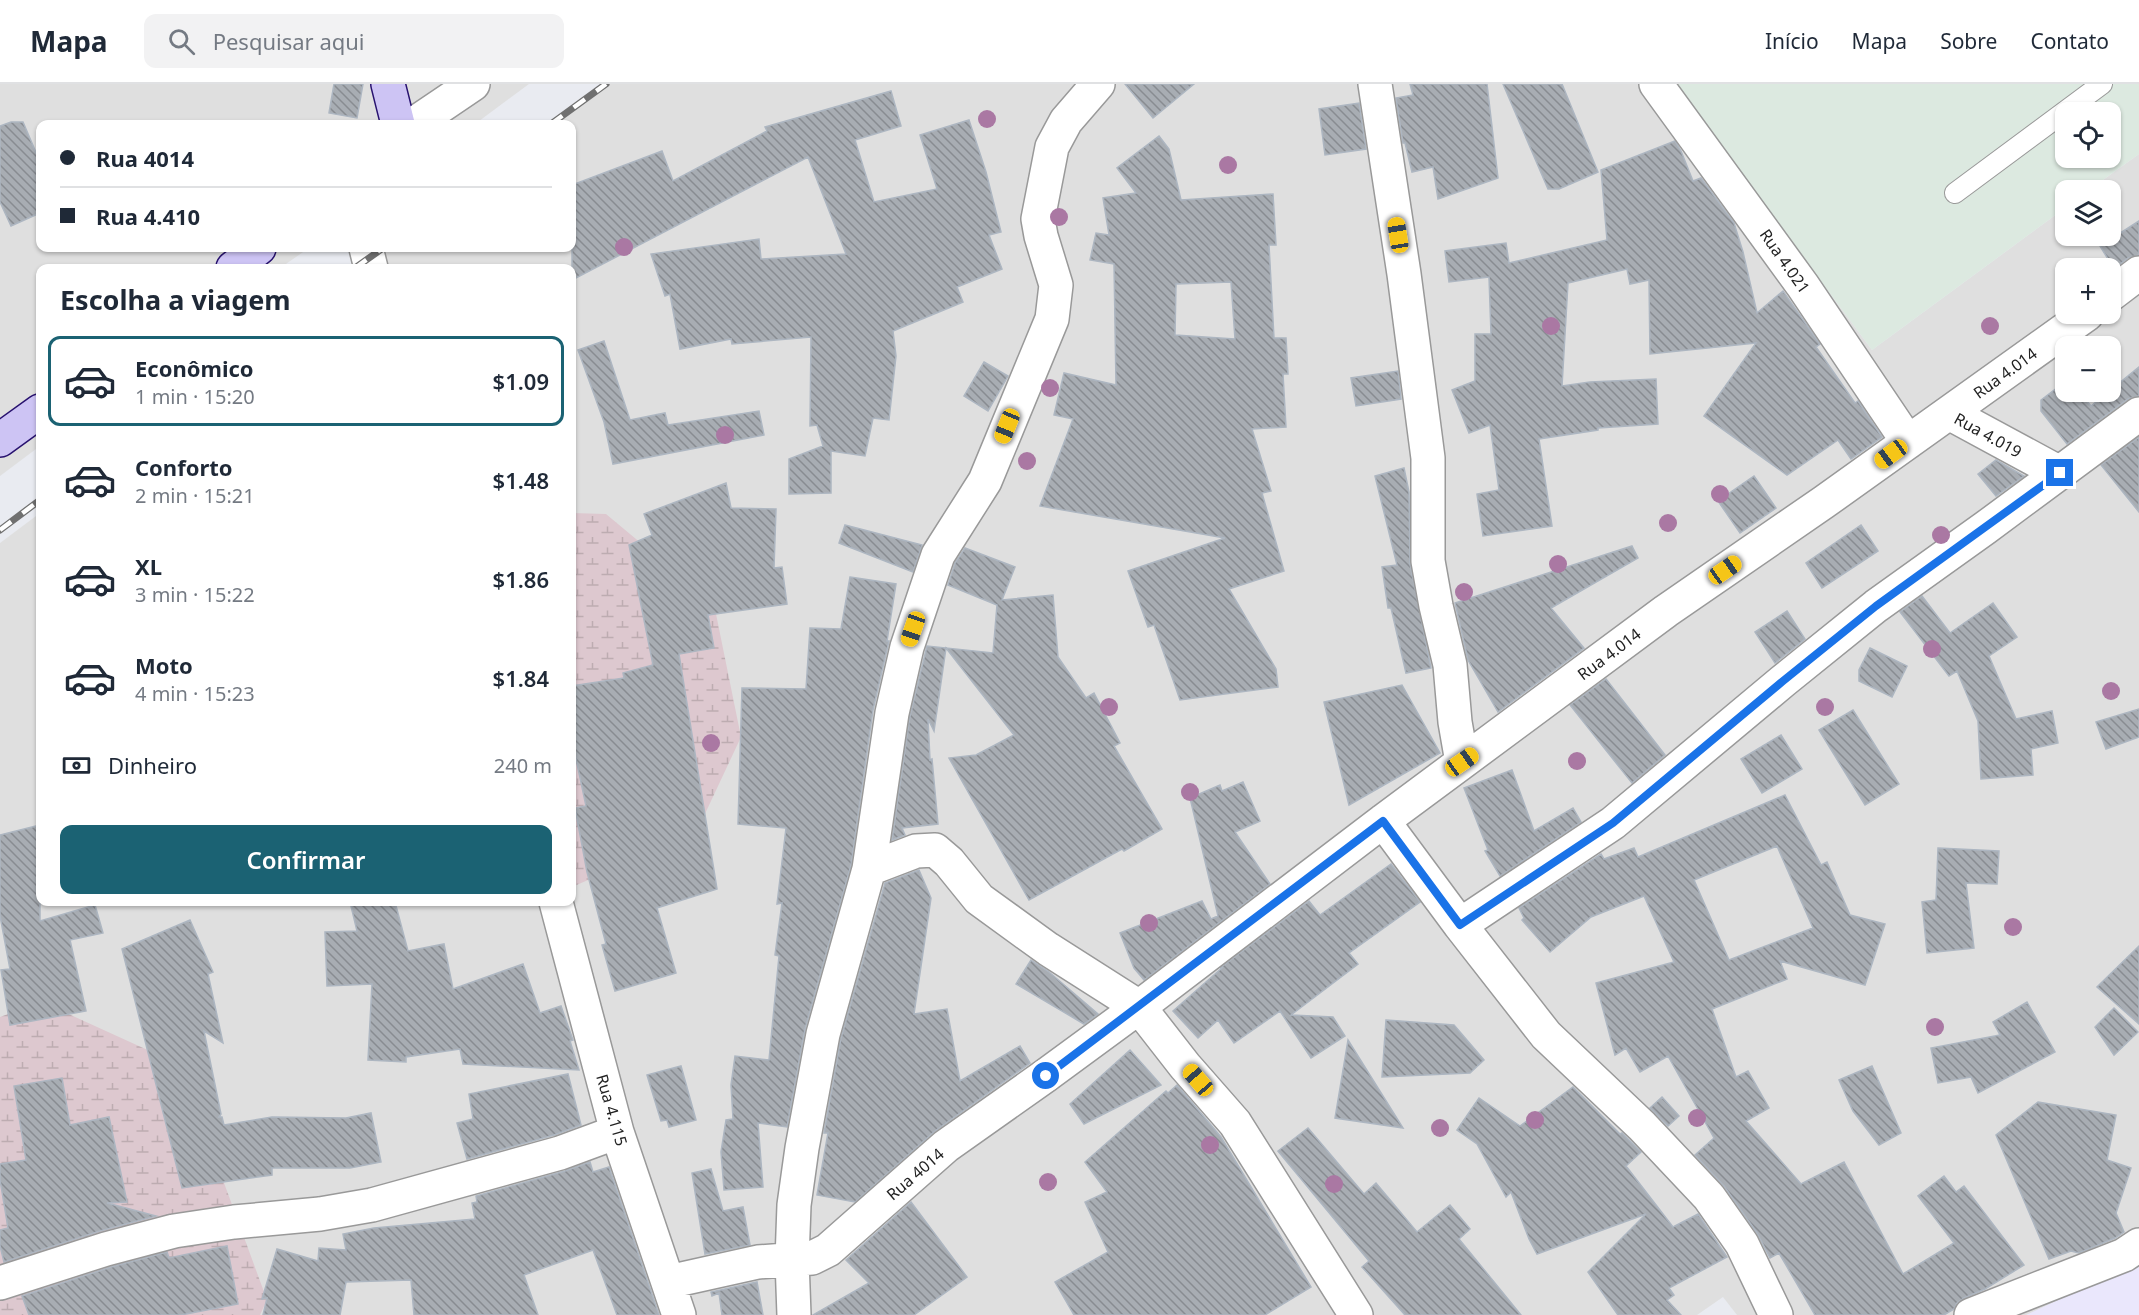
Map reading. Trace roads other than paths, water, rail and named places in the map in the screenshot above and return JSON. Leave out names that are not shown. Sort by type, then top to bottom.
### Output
[{"type":"street","points":[[388,84],[397,120]]},
{"type":"street","points":[[420,120],[473,84]]},
{"type":"street","points":[[794,1315],[792,1260],[794,1204],[823,1034],[869,869],[892,713],[907,647],[938,555],[985,481],[1052,319],[1056,285],[1038,219],[1052,147],[1066,121],[1098,84]]},
{"type":"street","points":[[1375,84],[1404,274],[1428,458],[1428,561],[1450,665],[1455,722],[1462,762]]},
{"type":"street","name":"Rua 4.021","points":[[1656,84],[1796,276],[1908,442]]},
{"type":"street","points":[[238,264],[254,252]]},
{"type":"street","points":[[2121,287],[2139,273]]},
{"type":"street","name":"Rua 4.014","points":[[1139,1007],[1383,821],[1524,719],[1666,611],[1824,502],[2073,324]]},
{"type":"street","name":"Rua 4.019","points":[[1948,413],[2060,473]]},
{"type":"street","points":[[0,440],[36,414]]},
{"type":"street","points":[[1460,925],[1613,823],[1876,606],[2139,414]]},
{"type":"street","points":[[1383,821],[1546,1035],[1642,1126],[1709,1197],[1742,1244],[1776,1315]]},
{"type":"street","points":[[869,869],[916,851],[935,850],[949,862],[979,899],[1048,949],[1139,1007],[1185,1066],[1235,1123],[1356,1315]]},
{"type":"street","name":"Rua 4.115","points":[[557,906],[617,1132],[679,1315]]},
{"type":"street","name":"Rua 4014","points":[[668,1282],[758,1262],[812,1258],[828,1250],[946,1146],[1139,1007]]},
{"type":"street","points":[[0,1283],[106,1249],[174,1231],[234,1222],[320,1214],[372,1205],[560,1153],[617,1132]]},
{"type":"street","points":[[1971,1315],[2124,1255],[2139,1245]]},
{"type":"lane","points":[[1955,193],[2102,84]]},
{"type":"railway","points":[[556,120],[606,84]]},
{"type":"railway","points":[[361,264],[377,252]]},
{"type":"railway","points":[[0,530],[36,503]]}]
